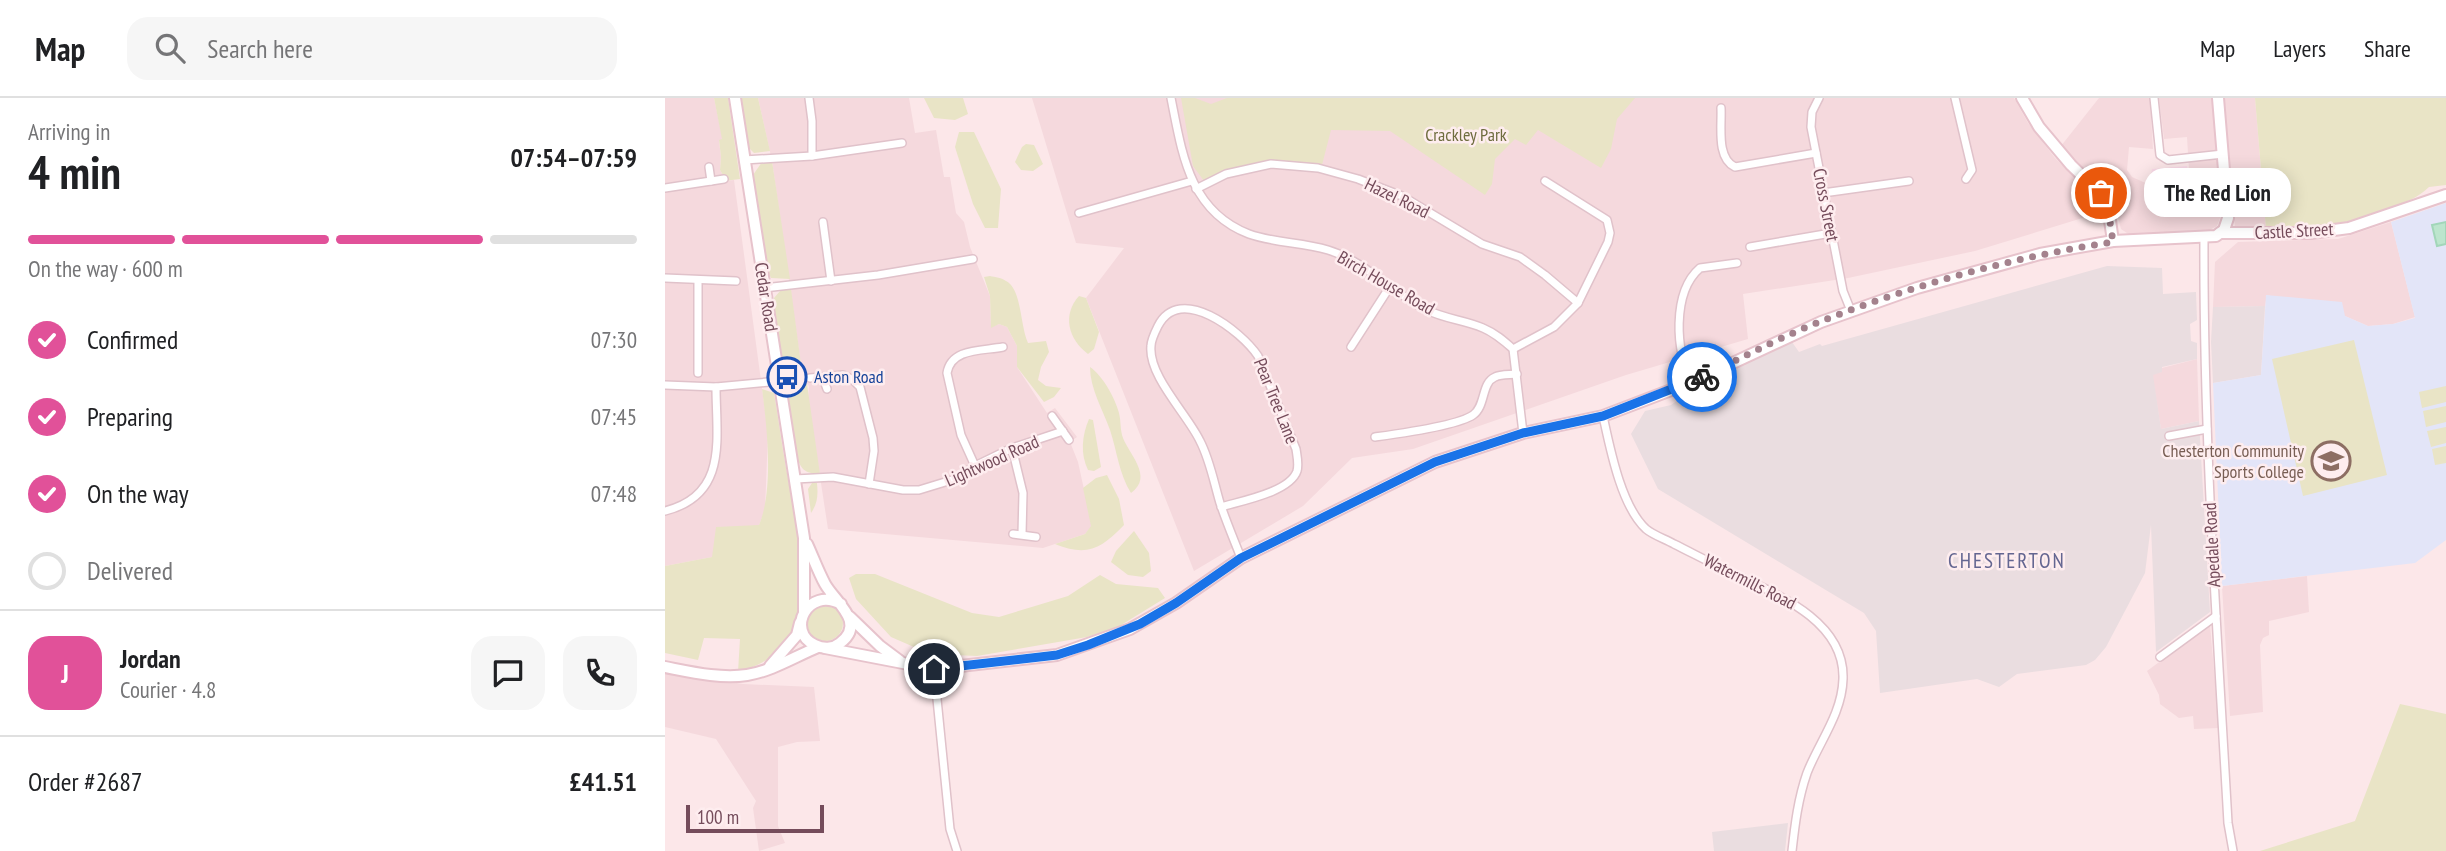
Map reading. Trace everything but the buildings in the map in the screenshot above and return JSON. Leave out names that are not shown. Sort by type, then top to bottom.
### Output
[{"type":"main road","name":"Cedar Road","points":[[735,98],[804,538]]},
{"type":"main road","points":[[2022,98],[2039,127],[2071,165],[2107,201],[2113,242]]},
{"type":"main road","points":[[2218,98],[2228,218],[2227,225],[2220,233]]},
{"type":"main road","name":"Castle Street","points":[[822,648],[934,669],[1057,655],[1140,624],[1176,603],[1241,558],[1435,462],[1523,433],[1603,416],[1692,382],[1797,332],[1917,288],[2005,263],[2113,242],[2204,238],[2220,233],[2311,233],[2349,228],[2446,195]]},
{"type":"main road","points":[[804,538],[826,586],[850,617],[880,646],[904,664]]},
{"type":"main road","points":[[804,538],[801,627],[804,635],[822,648]]},
{"type":"main road","points":[[766,670],[797,635],[803,614],[809,605],[828,599],[841,604]]},
{"type":"main road","points":[[665,667],[718,676],[746,675],[766,670],[822,648],[835,646],[844,640],[850,627],[850,617]]},
{"type":"street","points":[[809,98],[812,121],[811,156]]},
{"type":"street","name":"Birch House Road","points":[[1171,98],[1183,158],[1196,189],[1213,211],[1250,234],[1327,250],[1352,259],[1389,288],[1428,311],[1481,327],[1513,349]]},
{"type":"street","name":"Cross Street","points":[[1819,98],[1811,118],[1816,153],[1843,292],[1851,311]]},
{"type":"street","points":[[1955,98],[1972,170],[1966,179]]},
{"type":"street","points":[[2154,98],[2160,155],[2168,160],[2223,154]]},
{"type":"street","points":[[1721,108],[1723,155],[1735,167],[1816,153]]},
{"type":"street","points":[[744,160],[811,156],[902,143]]},
{"type":"street","name":"Hazel Road","points":[[1196,189],[1226,174],[1271,164],[1318,168],[1358,178],[1402,196],[1482,244],[1520,257],[1578,303]]},
{"type":"street","points":[[709,167],[711,181]]},
{"type":"street","points":[[665,188],[724,179]]},
{"type":"street","points":[[1079,213],[1192,181]]},
{"type":"street","points":[[1523,433],[1513,349],[1554,327],[1578,303],[1610,233],[1608,220],[1545,181]]},
{"type":"street","points":[[1823,193],[1909,181]]},
{"type":"street","points":[[823,222],[831,281]]},
{"type":"street","points":[[1750,247],[1831,233]]},
{"type":"street","name":"Apedale Road","points":[[2204,238],[2203,332],[2207,429],[2228,823],[2233,851]]},
{"type":"street","points":[[764,288],[831,281],[973,259]]},
{"type":"street","points":[[1692,382],[1681,359],[1682,294],[1700,268],[1737,263]]},
{"type":"street","points":[[665,278],[736,281]]},
{"type":"street","points":[[698,279],[698,373]]},
{"type":"street","points":[[1351,347],[1389,288]]},
{"type":"street","name":"Pear Tree Lane","points":[[1221,507],[1285,487],[1297,472],[1296,449],[1251,345],[1241,335],[1215,319],[1193,310],[1180,309],[1169,313],[1161,321],[1151,346],[1152,359],[1157,372],[1201,442],[1221,507],[1241,558]]},
{"type":"street","points":[[975,466],[961,435],[947,373],[948,365],[959,355],[1003,347]]},
{"type":"street","points":[[1375,437],[1440,425],[1473,415],[1479,409],[1490,380],[1517,374]]},
{"type":"street","points":[[810,377],[842,376],[853,380],[860,387],[873,438],[874,451],[869,484]]},
{"type":"street","points":[[823,378],[827,389]]},
{"type":"street","points":[[665,385],[716,387],[779,381]]},
{"type":"street","points":[[665,511],[676,509],[698,495],[711,477],[716,463],[716,387]]},
{"type":"street","points":[[1052,416],[1069,440]]},
{"type":"street","name":"Watermills Road","points":[[1603,416],[1610,451],[1626,499],[1646,529],[1771,590],[1803,609],[1825,631],[1842,661],[1840,704],[1808,770],[1797,802],[1792,851]]},
{"type":"street","points":[[2169,436],[2207,429]]},
{"type":"street","name":"Lightwood Road","points":[[795,479],[833,477],[919,490],[955,479],[1012,448],[1063,431]]},
{"type":"street","points":[[1012,448],[1023,493],[1022,534]]},
{"type":"street","points":[[1013,534],[1036,537]]},
{"type":"street","points":[[2160,657],[2216,616]]},
{"type":"street","points":[[934,669],[950,829],[957,851]]},
{"type":"shaded area","points":[[665,98],[714,98],[723,140],[719,141],[720,170],[724,181],[734,180],[768,433],[765,510],[759,525],[712,557],[665,566]]},
{"type":"shaded area","points":[[758,98],[909,98],[915,133],[936,130],[944,177],[950,177],[956,213],[964,222],[970,247],[990,296],[991,327],[999,324],[1007,327],[1017,346],[1017,367],[1047,413],[1055,408],[1077,437],[1070,442],[1078,462],[1092,526],[1085,534],[1043,548],[828,529],[808,398],[809,386],[803,379],[772,161]]},
{"type":"shaded area","points":[[1032,98],[2014,98],[2028,123],[2055,158],[2100,203],[2102,212],[1975,251],[1848,278],[1743,294],[1748,339],[1626,375],[1413,449],[1352,458],[1303,506],[1194,571],[1086,298],[1124,248],[1076,243]]},
{"type":"shaded area","points":[[2099,98],[2150,98],[2153,149],[2129,147],[2127,170],[2132,177],[2150,185],[2150,190],[2188,204],[2191,203],[2187,137],[2164,139],[2159,98],[2214,98],[2223,210],[2217,226],[2204,233],[2130,235],[2121,229],[2114,201],[2106,189],[2061,146]]},
{"type":"shaded area","points":[[2222,98],[2255,98],[2266,229],[2239,230],[2235,227]]},
{"type":"shaded area","points":[[2187,166],[2191,204],[2149,190],[2152,169]]},
{"type":"shaded area","name":"Chesterton Community Sports College","points":[[2446,203],[2446,540],[2415,563],[2222,586],[2213,383],[2261,375],[2266,295],[2342,302],[2345,316],[2368,326],[2393,324],[2415,318],[2391,222]]},
{"type":"shaded area","points":[[2391,222],[2415,317],[2393,324],[2368,326],[2345,316],[2267,295],[2265,306],[2213,307],[2215,262],[2238,242],[2338,239]]},
{"type":"shaded area","points":[[2446,222],[2446,244],[2437,246],[2432,225]]},
{"type":"shaded area","points":[[2107,266],[2162,268],[2163,294],[2196,292],[2197,320],[2190,324],[2191,341],[2197,343],[2197,359],[2162,367],[2162,372],[2153,375],[2161,429],[2199,421],[2210,612],[2156,652],[2151,525],[2145,573],[2106,647],[2095,660],[2086,665],[2017,674],[1999,687],[1977,679],[1880,693],[1876,631],[1864,613],[1658,489],[1631,434],[1645,411],[1671,405],[1700,385],[1792,342],[1799,352]]},
{"type":"shaded area","points":[[2265,306],[2261,375],[2213,383],[2213,307]]},
{"type":"shaded area","points":[[2197,359],[2199,421],[2161,429],[2152,374],[2161,372],[2162,368]]},
{"type":"shaded area","points":[[2307,576],[2309,612],[2269,621],[2269,635],[2263,638],[2260,645],[2263,712],[2230,716],[2222,586]]},
{"type":"shaded area","points":[[2210,625],[2219,728],[2194,729],[2193,716],[2179,718],[2160,704],[2159,695],[2147,671]]},
{"type":"shaded area","points":[[665,672],[743,684],[814,687],[820,741],[797,742],[778,747],[778,826],[785,843],[759,851],[753,808],[756,801],[716,739],[665,727]]},
{"type":"shaded area","points":[[1788,823],[1785,851],[1714,851],[1712,832]]},
{"type":"green space","points":[[714,98],[728,98],[740,179],[724,181],[720,170],[719,140],[722,139]]},
{"type":"green space","points":[[741,98],[758,98],[770,151],[754,153],[749,148]]},
{"type":"green space","points":[[924,98],[963,98],[968,114],[955,120],[934,118]]},
{"type":"green space","name":"Crackley Park","points":[[1181,98],[1195,98],[1211,104],[1227,98],[1635,98],[1617,119],[1611,149],[1601,168],[1538,130],[1526,145],[1515,139],[1495,159],[1492,184],[1485,195],[1390,131],[1331,130],[1322,165],[1262,164],[1233,170],[1204,181],[1193,166]]},
{"type":"green space","points":[[2255,98],[2446,98],[2446,185],[2429,187],[2406,202],[2359,219],[2315,227],[2266,229]]},
{"type":"green space","points":[[959,132],[974,132],[1001,189],[998,228],[985,228],[973,204],[955,147]]},
{"type":"green space","points":[[1026,144],[1034,145],[1043,164],[1033,171],[1021,170],[1015,162]]},
{"type":"green space","points":[[772,161],[790,279],[771,278],[768,272],[753,175],[762,162]]},
{"type":"green space","points":[[984,277],[1004,280],[1015,292],[1028,343],[1046,341],[1049,352],[1038,380],[1046,386],[1061,388],[1054,397],[1044,402],[1017,367],[1017,346],[1007,327],[999,324],[991,328],[990,296]]},
{"type":"green space","points":[[791,289],[820,474],[804,470],[796,454],[773,306],[774,298],[781,290]]},
{"type":"green space","points":[[1079,296],[1086,298],[1099,332],[1094,349],[1088,354],[1076,341],[1070,327],[1070,311]]},
{"type":"green space","points":[[2354,340],[2387,475],[2303,496],[2272,359]]},
{"type":"green space","points":[[1090,367],[1104,382],[1115,401],[1122,435],[1140,472],[1138,486],[1131,493],[1094,391]]},
{"type":"green space","points":[[2446,386],[2446,402],[2422,408],[2419,392]]},
{"type":"green space","points":[[762,389],[774,393],[797,530],[799,605],[794,627],[780,650],[763,662],[738,672],[740,639],[704,638],[698,660],[665,653],[665,566],[712,557],[716,527],[759,525],[767,494],[768,476]]},
{"type":"green space","points":[[2446,406],[2446,422],[2426,427],[2423,411]]},
{"type":"green space","points":[[1089,419],[1093,420],[1101,467],[1094,471],[1088,470],[1083,451],[1083,438]]},
{"type":"green space","points":[[2446,427],[2446,443],[2431,447],[2427,431]]},
{"type":"green space","points":[[2446,446],[2446,463],[2435,465],[2432,449]]},
{"type":"green space","points":[[1107,475],[1119,499],[1124,525],[1108,540],[1093,548],[1076,550],[1055,544],[1085,534],[1091,526],[1083,488],[1096,478]]},
{"type":"green space","points":[[812,483],[817,483],[817,495],[811,513],[808,489]]},
{"type":"green space","points":[[1134,531],[1149,553],[1151,571],[1143,577],[1128,575],[1111,562],[1116,551]]},
{"type":"green space","points":[[856,574],[875,574],[972,613],[999,617],[1068,596],[1100,575],[1116,584],[1158,588],[1165,598],[1118,627],[1087,637],[977,656],[930,654],[891,637],[856,599],[849,578]]},
{"type":"green space","points":[[825,605],[838,610],[843,623],[838,636],[825,641],[812,636],[807,623],[812,610]]},
{"type":"green space","points":[[2400,704],[2446,714],[2446,851],[2260,851],[2355,821]]},
{"type":"way so far","points":[[1702,377],[1821,321],[1917,288],[2040,254],[2113,242],[2110,210],[2101,193]]},
{"type":"place","name":"The Red Lion","points":[[2101,193]]},
{"type":"place","name":"Aston Road","points":[[787,377]]},
{"type":"place","name":"Chesterton Community Sports College","points":[[2331,461]]},
{"type":"district","name":"CHESTERTON","points":[[2007,561]]},
{"type":"route","points":[[934,669],[1057,655],[1088,645],[1140,624],[1176,603],[1241,558],[1435,462],[1523,433],[1603,416],[1702,377]]}]
